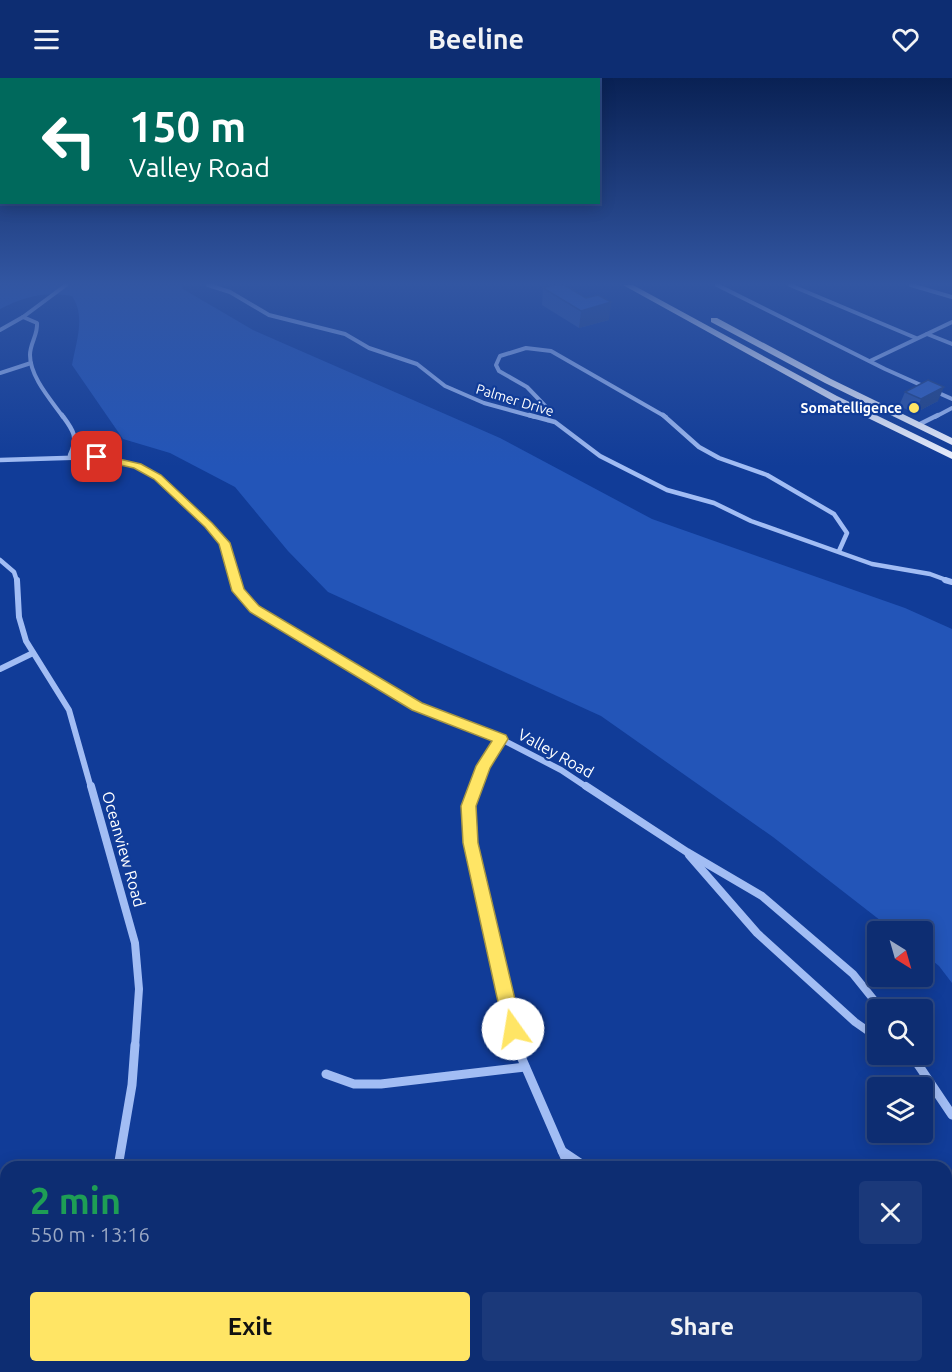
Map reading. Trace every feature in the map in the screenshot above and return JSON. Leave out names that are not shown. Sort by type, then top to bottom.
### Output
[{"type":"main road","points":[[738,345],[826,393],[952,456]]},
{"type":"main road","points":[[761,345],[952,442]]},
{"type":"main road","points":[[826,393],[842,395],[904,424],[918,425]]},
{"type":"street","points":[[33,345],[30,355],[32,363],[75,433],[76,443],[70,455]]},
{"type":"street","name":"Palmer Drive","points":[[365,345],[417,364],[445,386],[484,403],[548,420],[566,428],[600,456],[667,489],[714,503],[751,521],[872,564],[930,574],[952,582]]},
{"type":"street","points":[[839,345],[952,399]]},
{"type":"street","points":[[870,361],[901,345]]},
{"type":"street","points":[[548,420],[550,411],[527,387],[496,366],[500,356],[526,348],[551,351],[668,418],[699,447],[719,459],[767,475],[834,514],[847,534],[844,546],[839,551]]},
{"type":"street","points":[[0,373],[32,363]]},
{"type":"street","points":[[918,425],[952,408]]},
{"type":"street","name":"Valley Road","points":[[0,460],[70,455],[119,461],[137,466],[158,477],[225,543],[238,591],[255,609],[417,706],[501,739],[561,770],[687,852],[762,896],[853,974],[873,999]]},
{"type":"street","name":"Oceanview Road","points":[[0,560],[14,572],[19,585],[19,617],[33,653],[62,694],[69,710],[135,943],[139,990],[133,1073],[119,1161]]},
{"type":"street","points":[[0,669],[33,653]]},
{"type":"street","points":[[501,739],[483,766],[469,806],[470,843],[518,1052],[567,1161]]},
{"type":"street","name":"Valley Road","points":[[687,852],[708,880],[768,942],[812,983],[867,1029]]},
{"type":"street","points":[[917,1065],[952,1115]]},
{"type":"street","points":[[326,1074],[354,1084],[381,1084],[525,1068]]},
{"type":"street","points":[[562,1150],[578,1161]]},
{"type":"shaded area","points":[[76,345],[288,345],[500,438],[652,519],[905,608],[952,629],[952,983],[933,961],[933,921],[881,921],[773,837],[601,716],[328,592],[288,551],[235,487],[170,453],[123,439],[72,365]]},
{"type":"building","points":[[928,380],[944,387],[921,399],[905,392]]},
{"type":"place","name":"Somatelligence","points":[[914,408]]},
{"type":"route","points":[[97,457],[137,466],[158,477],[208,525],[225,543],[238,591],[255,609],[417,706],[501,739],[483,766],[469,806],[470,843],[513,1029]]}]
